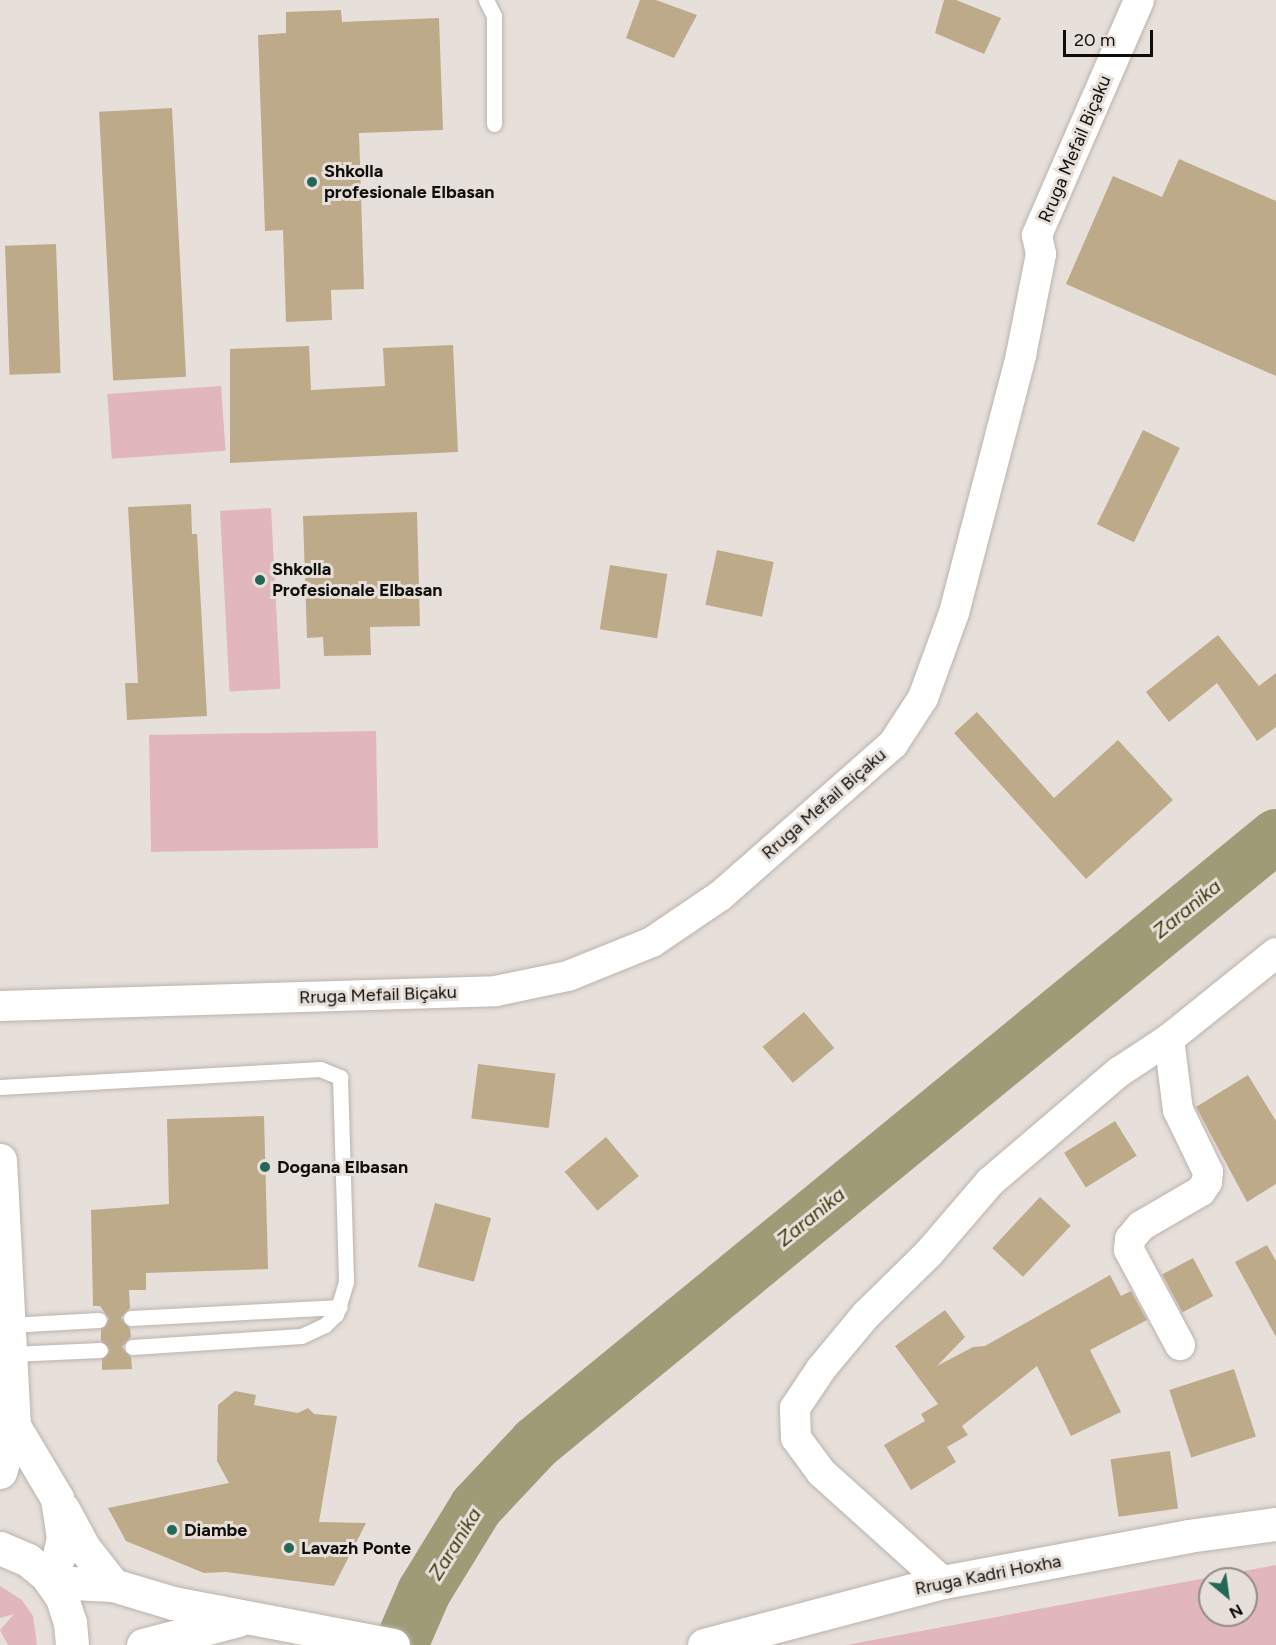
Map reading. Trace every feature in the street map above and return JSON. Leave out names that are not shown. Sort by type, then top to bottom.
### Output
[{"type":"main road","points":[[0,1160],[14,1426],[0,1472]]},
{"type":"main road","points":[[14,1426],[84,1548],[113,1585]]},
{"type":"main road","points":[[50,1580],[63,1538],[57,1498]]},
{"type":"main road","name":"Rruga Kadri Hoxha","points":[[704,1645],[943,1582],[1188,1536],[1276,1524]]},
{"type":"main road","points":[[0,1548],[28,1560],[50,1580],[68,1614],[72,1645]]},
{"type":"main road","points":[[50,1580],[113,1585],[173,1604],[393,1645]]},
{"type":"main road","points":[[143,1645],[246,1618]]},
{"type":"street","name":"Rruga Mefail Biçaku","points":[[0,1006],[496,991],[568,976],[652,942],[720,896],[893,744],[922,698],[954,613],[1022,355],[1041,254],[1037,235],[1139,0]]},
{"type":"street","points":[[943,1582],[821,1472],[796,1438],[795,1408],[820,1369],[866,1315],[929,1253],[990,1182],[1119,1072],[1169,1040],[1276,953]]},
{"type":"street","points":[[1169,1040],[1178,1110],[1208,1172],[1207,1182],[1201,1191],[1141,1226],[1130,1239],[1130,1250],[1180,1346]]},
{"type":"lane","points":[[486,0],[494,16],[494,124]]},
{"type":"lane","points":[[0,1087],[333,1072],[340,1077],[346,1282],[340,1307],[325,1325],[302,1336],[132,1347]]},
{"type":"lane","points":[[131,1318],[340,1307]]},
{"type":"lane","points":[[10,1340],[99,1320]]},
{"type":"lane","points":[[10,1340],[100,1350]]},
{"type":"shaded area","points":[[221,386],[226,451],[112,459],[107,394]]},
{"type":"shaded area","points":[[271,508],[280,689],[230,691],[220,511]]},
{"type":"shaded area","points":[[376,731],[378,848],[151,852],[149,735]]},
{"type":"shaded area","points":[[1276,1565],[1276,1645],[846,1645],[1198,1580],[1198,1627],[1258,1627],[1258,1568]]},
{"type":"shaded area","points":[[0,1586],[22,1600],[33,1616],[37,1645],[8,1645],[0,1630],[14,1614],[0,1618]]},
{"type":"building","points":[[640,0],[656,0],[697,15],[674,58],[626,38]]},
{"type":"building","points":[[944,0],[956,0],[1001,18],[984,54],[935,33]]},
{"type":"building","name":"Shkolla profesionale Elbasan","points":[[341,10],[342,22],[439,18],[443,130],[359,133],[364,289],[331,290],[332,320],[286,322],[283,230],[265,231],[258,35],[286,33],[286,12]]},
{"type":"building","points":[[172,108],[186,377],[113,380],[99,112]]},
{"type":"building","points":[[1179,159],[1276,201],[1276,376],[1066,284],[1113,176],[1162,197]]},
{"type":"building","points":[[56,244],[61,373],[10,375],[5,246]]},
{"type":"building","points":[[453,345],[458,452],[230,463],[230,349],[309,346],[311,390],[385,386],[383,348]]},
{"type":"building","points":[[1143,430],[1180,448],[1134,542],[1097,524]]},
{"type":"building","points":[[191,504],[192,534],[197,534],[207,716],[127,720],[125,683],[138,683],[128,507]]},
{"type":"building","points":[[417,512],[420,626],[370,627],[371,655],[324,656],[323,637],[307,638],[303,516]]},
{"type":"building","points":[[717,550],[774,562],[762,617],[705,605]]},
{"type":"building","points":[[610,565],[667,574],[657,638],[600,629]]},
{"type":"building","points":[[1218,635],[1259,686],[1276,673],[1276,727],[1257,741],[1217,683],[1169,722],[1146,692]]},
{"type":"building","points":[[977,712],[1054,798],[1118,740],[1173,800],[1086,879],[954,733]]},
{"type":"building","points":[[804,1012],[834,1048],[793,1083],[763,1047]]},
{"type":"building","points":[[478,1064],[555,1074],[549,1128],[471,1119]]},
{"type":"building","points":[[1248,1075],[1276,1121],[1276,1184],[1247,1202],[1196,1107]]},
{"type":"building","points":[[264,1116],[268,1269],[146,1273],[146,1290],[129,1290],[130,1308],[121,1318],[130,1328],[131,1337],[122,1347],[131,1357],[132,1369],[102,1370],[102,1359],[110,1350],[101,1341],[101,1329],[109,1319],[100,1306],[93,1306],[91,1210],[169,1204],[167,1119]]},
{"type":"building","points":[[1115,1121],[1137,1156],[1086,1188],[1064,1153]]},
{"type":"building","points":[[606,1137],[639,1176],[597,1211],[565,1172]]},
{"type":"building","points":[[1040,1197],[1071,1226],[1023,1277],[992,1248]]},
{"type":"building","points":[[435,1203],[491,1218],[474,1282],[418,1267]]},
{"type":"building","points":[[1267,1245],[1276,1261],[1276,1337],[1235,1262]]},
{"type":"building","points":[[1193,1258],[1213,1296],[1182,1312],[1162,1274]]},
{"type":"building","points":[[1110,1275],[1121,1296],[1131,1291],[1147,1320],[1090,1350],[1121,1412],[1071,1436],[1037,1366],[962,1426],[968,1435],[947,1447],[956,1462],[911,1490],[884,1445],[925,1421],[921,1414],[938,1404],[895,1346],[945,1310],[965,1337],[937,1366],[973,1347],[985,1346]]},
{"type":"building","points":[[1234,1369],[1256,1437],[1191,1458],[1169,1390]]},
{"type":"building","points":[[235,1391],[256,1395],[254,1405],[298,1413],[308,1408],[314,1414],[337,1416],[319,1522],[366,1523],[334,1586],[226,1572],[204,1573],[126,1541],[108,1508],[229,1483],[217,1461],[218,1405]]},
{"type":"building","points":[[1170,1451],[1178,1508],[1119,1517],[1111,1459]]},
{"type":"waterway","name":"Zaranika","points":[[401,1645],[424,1592],[476,1507],[536,1443],[1276,836]]},
{"type":"place","name":"Shkolla profesionale Elbasan","points":[[312,182]]},
{"type":"place","name":"Shkolla Profesionale Elbasan","points":[[260,580]]},
{"type":"place","name":"Dogana Elbasan","points":[[265,1167]]},
{"type":"place","name":"Diambe","points":[[172,1530]]},
{"type":"place","name":"Lavazh Ponte","points":[[289,1548]]}]
